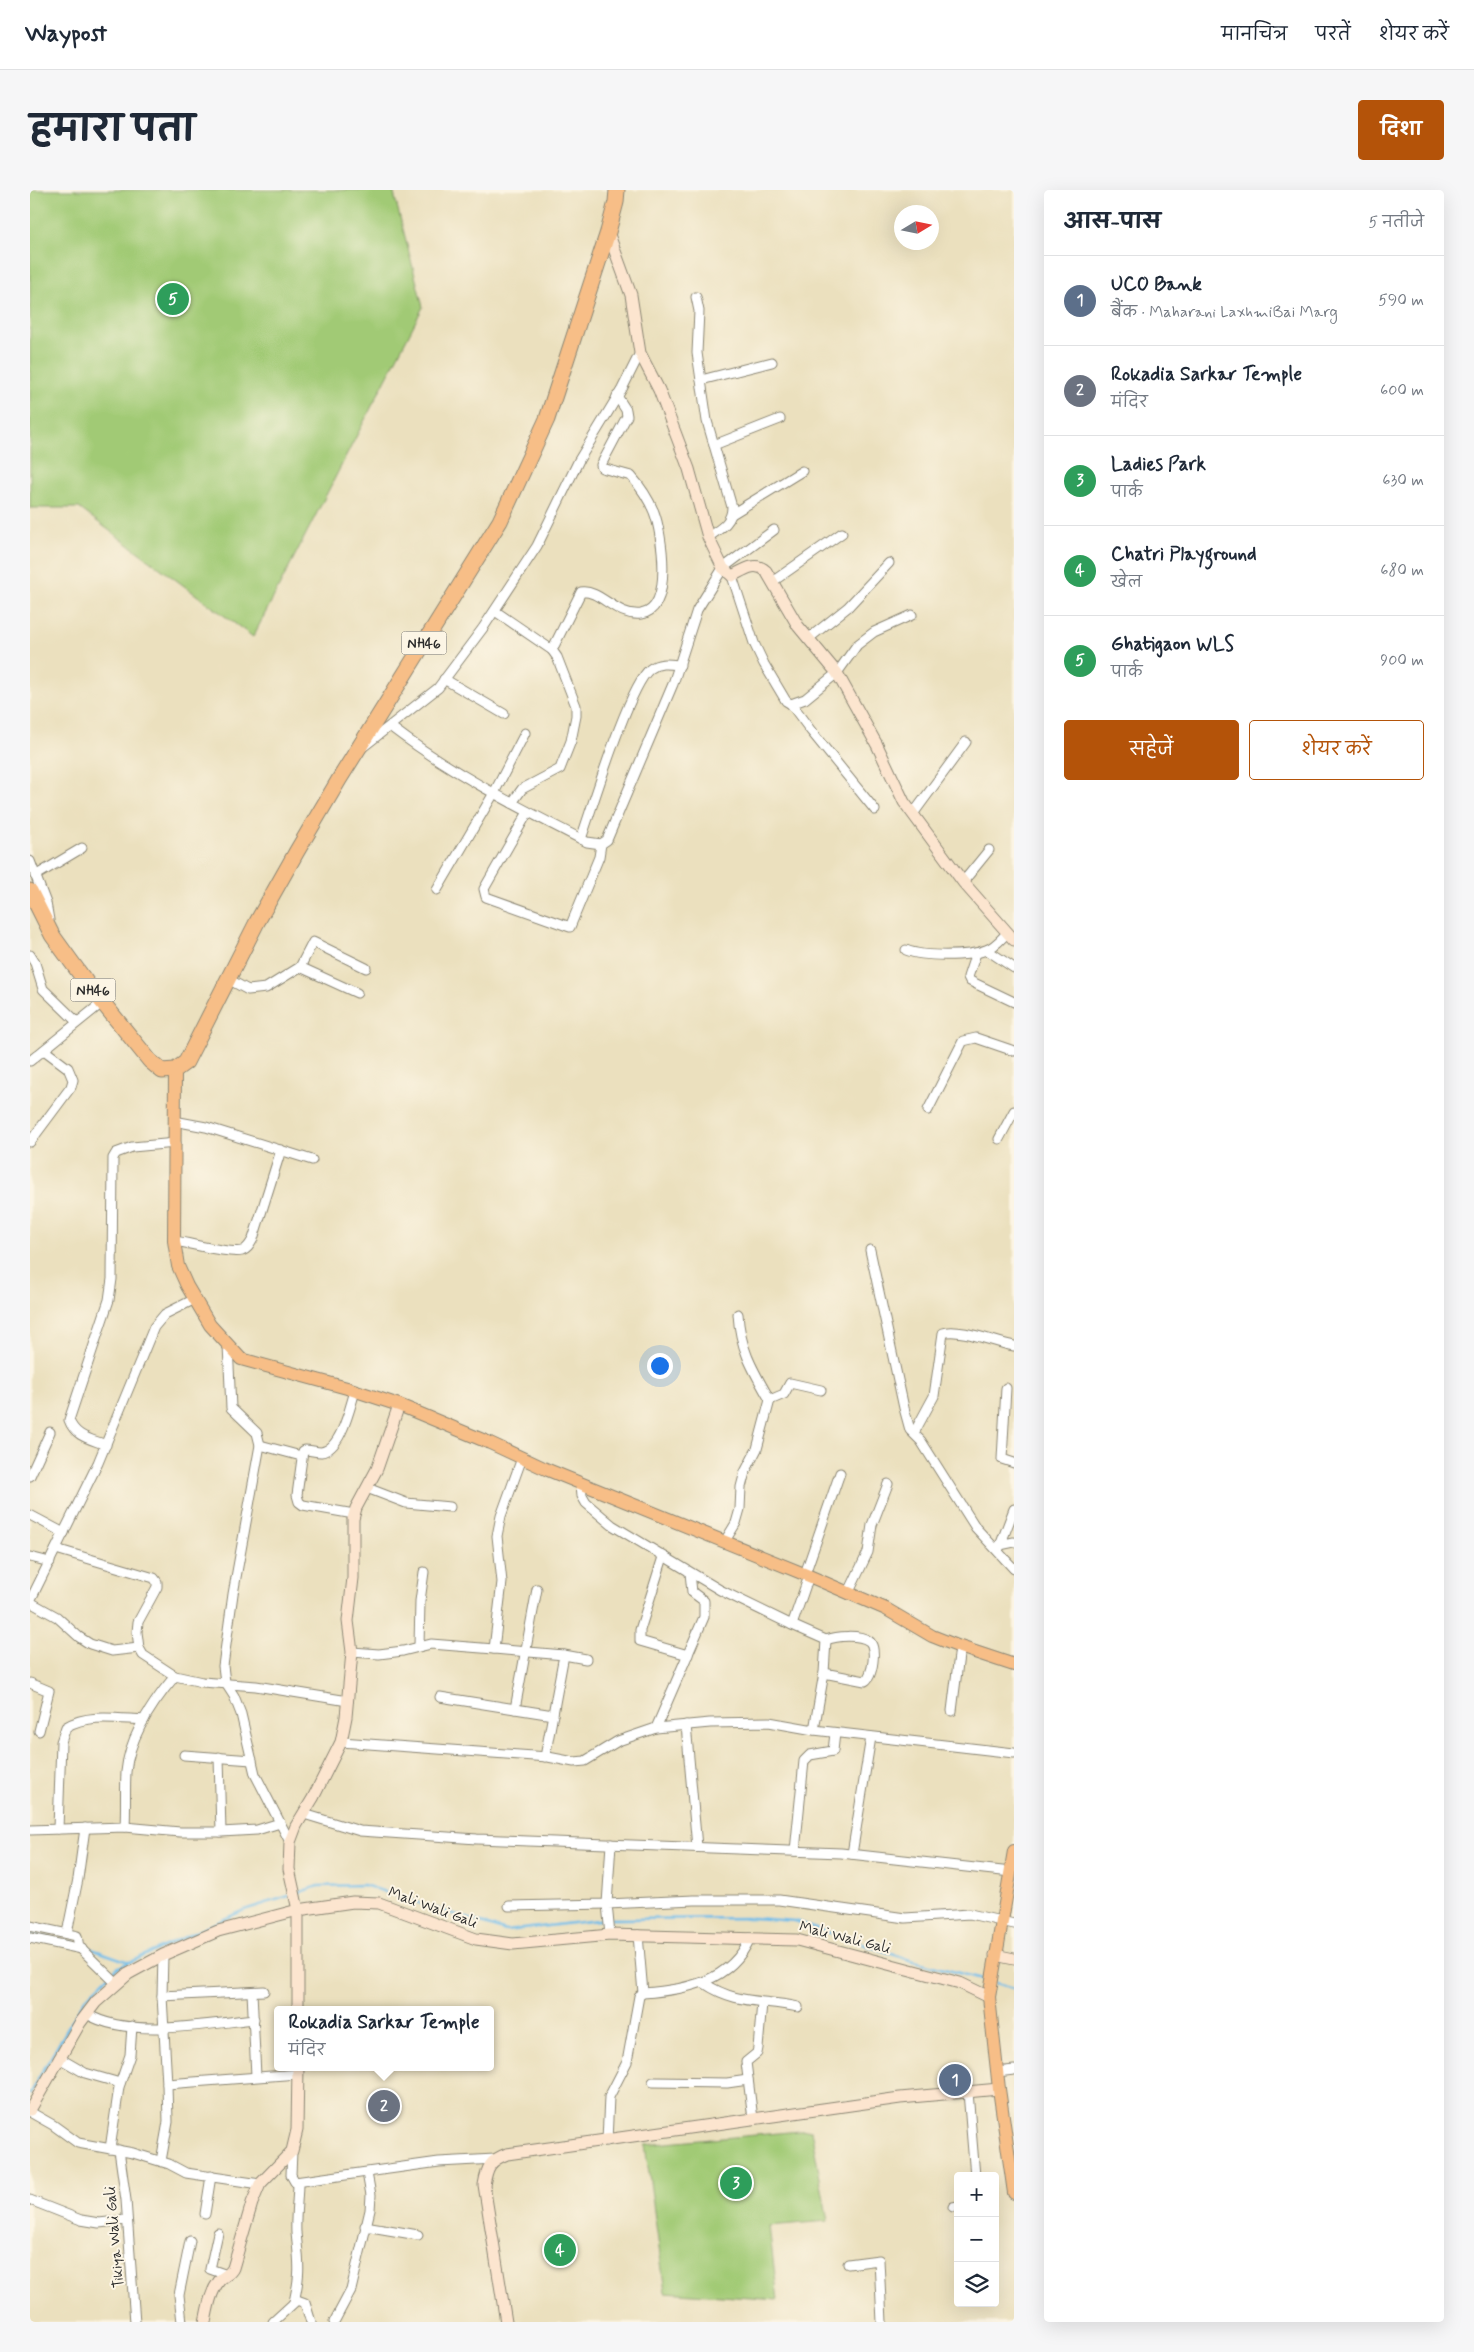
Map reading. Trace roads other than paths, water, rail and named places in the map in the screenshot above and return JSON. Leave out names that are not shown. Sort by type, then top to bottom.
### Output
[{"type":"highway","name":"NH46","points":[[30,891],[52,935],[150,1061],[162,1071],[175,1070],[186,1062],[257,922],[356,752],[500,522],[547,419],[608,232],[616,202],[617,190]]},
{"type":"main road","points":[[175,1070],[174,1241],[178,1266],[210,1325],[241,1359],[399,1405],[581,1484],[725,1541],[886,1609],[932,1636],[960,1648],[1014,1665]]},
{"type":"main road","points":[[1014,1851],[1008,1923],[994,1961],[990,1992],[997,2072],[1014,2191]]},
{"type":"street","points":[[608,232],[631,296],[640,353],[659,390],[688,470],[708,537],[723,568],[732,576],[754,643],[786,701],[791,704],[810,731],[875,810]]},
{"type":"street","points":[[696,297],[699,312],[697,353],[706,421],[732,508],[732,514]]},
{"type":"street","points":[[356,752],[391,727],[438,688],[494,610],[537,546],[579,460],[640,353]]},
{"type":"street","points":[[701,380],[772,362]]},
{"type":"street","points":[[552,650],[581,592],[590,592],[614,608],[626,613],[640,614],[653,607],[658,598],[664,558],[654,512],[631,476],[602,468],[601,465],[627,416],[626,410],[617,396]]},
{"type":"street","points":[[714,445],[780,419]]},
{"type":"street","points":[[708,537],[726,524],[732,514],[802,471]]},
{"type":"street","points":[[391,727],[413,744],[528,812],[582,839],[594,844],[601,844],[607,840],[680,665],[697,610],[723,568],[774,530]]},
{"type":"street","points":[[772,582],[842,534]]},
{"type":"street","points":[[808,639],[848,607],[889,563]]},
{"type":"street","points":[[732,576],[756,565],[761,566],[766,571],[798,626],[837,673],[877,745],[904,802],[963,882],[1011,937],[987,950],[976,953],[926,955],[906,950]]},
{"type":"street","points":[[494,610],[552,650],[558,657],[576,706],[571,742],[560,769],[522,790],[512,803]]},
{"type":"street","points":[[791,704],[805,699],[837,673],[858,645],[874,632],[912,615]]},
{"type":"street","points":[[582,839],[640,680],[650,669],[661,664],[680,665]]},
{"type":"street","points":[[444,679],[504,714]]},
{"type":"street","points":[[437,890],[494,793],[525,733]]},
{"type":"street","points":[[913,814],[966,742]]},
{"type":"street","points":[[528,812],[484,889],[486,897],[570,927],[599,858],[601,844]]},
{"type":"street","points":[[36,876],[82,848]]},
{"type":"street","points":[[963,882],[989,850]]},
{"type":"street","points":[[30,861],[46,903],[52,935]]},
{"type":"street","points":[[228,979],[248,990],[266,988],[300,968],[313,942],[366,968]]},
{"type":"street","points":[[987,950],[1014,968]]},
{"type":"street","points":[[976,953],[968,977],[970,981],[1014,1002]]},
{"type":"street","points":[[30,954],[35,963],[43,989],[77,1022]]},
{"type":"street","points":[[300,968],[357,993]]},
{"type":"street","points":[[30,1061],[103,1002]]},
{"type":"street","points":[[928,1110],[963,1040],[976,1038],[1014,1051]]},
{"type":"street","points":[[30,1142],[71,1087],[73,1080],[68,1068],[44,1050]]},
{"type":"street","points":[[999,1139],[1014,1111]]},
{"type":"street","points":[[174,1121],[206,1127],[312,1160]]},
{"type":"street","points":[[106,1445],[79,1435],[69,1420],[109,1300],[112,1279],[113,1158],[116,1152],[132,1147],[176,1143]]},
{"type":"street","points":[[174,1241],[232,1251],[243,1251],[248,1248],[281,1150]]},
{"type":"street","points":[[870,1250],[910,1430],[914,1433],[976,1528],[999,1548],[1014,1569]]},
{"type":"street","points":[[139,1648],[112,1651],[90,1644],[57,1617],[30,1601],[33,1588],[50,1562],[106,1445],[154,1326],[166,1314],[195,1299]]},
{"type":"street","points":[[725,1541],[736,1523],[740,1509],[741,1487],[745,1472],[757,1449],[770,1400],[753,1369],[739,1337],[738,1314]]},
{"type":"street","points":[[914,1433],[934,1396],[943,1333],[947,1331],[1014,1346]]},
{"type":"street","points":[[228,1344],[231,1408],[235,1414],[257,1433],[260,1445],[233,1594],[223,1666],[225,1682],[234,1696],[241,1714],[255,1774],[290,1842]]},
{"type":"street","points":[[770,1400],[784,1394],[790,1382],[821,1390]]},
{"type":"street","points":[[1006,1388],[1002,1459],[1014,1463]]},
{"type":"street","points":[[354,1514],[299,1502],[297,1496],[301,1456],[305,1450],[320,1452],[331,1447],[343,1428],[355,1391]]},
{"type":"street","points":[[298,2006],[298,1910],[290,1869],[290,1842],[296,1826],[341,1742],[348,1701],[352,1652],[348,1621],[353,1578],[352,1529],[354,1514],[377,1469],[399,1405]]},
{"type":"street","points":[[30,1476],[50,1432]]},
{"type":"street","points":[[260,1445],[301,1456]]},
{"type":"street","points":[[494,1649],[502,1582],[497,1536],[522,1458]]},
{"type":"street","points":[[792,1626],[840,1473]]},
{"type":"street","points":[[581,1484],[582,1496],[590,1508],[662,1557],[720,1590],[792,1626],[826,1640],[840,1636],[867,1640],[871,1643],[873,1647],[870,1678],[865,1681],[824,1673]]},
{"type":"street","points":[[848,1594],[868,1552],[872,1525],[888,1484]]},
{"type":"street","points":[[367,1488],[406,1503],[450,1507]]},
{"type":"street","points":[[999,1548],[1014,1509]]},
{"type":"street","points":[[30,1516],[64,1533]]},
{"type":"street","points":[[999,1548],[1014,1542]]},
{"type":"street","points":[[56,1549],[148,1576],[157,1582],[157,1587],[138,1622],[139,1648],[143,1655],[175,1676],[202,1682],[225,1682],[348,1701]]},
{"type":"street","points":[[30,1557],[50,1562]]},
{"type":"street","points":[[662,1557],[639,1636],[640,1640],[688,1655]]},
{"type":"street","points":[[419,1646],[420,1608],[424,1572]]},
{"type":"street","points":[[656,1728],[704,1616],[705,1606],[701,1597],[692,1592],[690,1573]]},
{"type":"street","points":[[515,1709],[537,1589]]},
{"type":"street","points":[[814,1730],[824,1673],[826,1640]]},
{"type":"street","points":[[352,1652],[379,1654],[412,1650],[419,1646],[431,1644],[526,1650],[586,1658]]},
{"type":"street","points":[[952,1711],[960,1648]]},
{"type":"street","points":[[545,1757],[564,1655]]},
{"type":"street","points":[[125,1827],[126,1771],[131,1750],[153,1703],[175,1676]]},
{"type":"street","points":[[30,1683],[49,1691],[50,1695],[39,1731]]},
{"type":"street","points":[[440,1697],[552,1715]]},
{"type":"street","points":[[58,1829],[61,1742],[66,1727],[80,1720],[96,1718],[144,1720]]},
{"type":"street","points":[[341,1742],[545,1757],[574,1762],[584,1761],[618,1741],[656,1728],[769,1722],[835,1733],[1014,1753]]},
{"type":"street","points":[[686,1725],[697,1847]]},
{"type":"street","points":[[795,1851],[804,1761],[810,1755],[833,1751],[835,1733]]},
{"type":"street","points":[[852,1854],[871,1737]]},
{"type":"street","points":[[184,1755],[252,1760]]},
{"type":"street","points":[[219,1758],[220,1832]]},
{"type":"street","points":[[304,1814],[360,1832],[852,1854],[1011,1872]]},
{"type":"street","points":[[30,1830],[125,1827],[180,1832],[220,1832],[257,1830],[280,1823]]},
{"type":"street","points":[[67,1933],[78,1880],[85,1828]]},
{"type":"street","points":[[609,1929],[607,1914],[612,1844]]},
{"type":"street","points":[[509,1906],[694,1900],[780,1900],[905,1918],[970,1914],[1008,1923]]},
{"type":"street","name":"Mali Wali Gali","points":[[30,2111],[59,2058],[87,2014],[113,1980],[162,1955],[218,1931],[298,1910],[353,1902],[379,1903],[476,1939],[513,1944],[609,1929],[638,1935],[783,1938],[814,1943],[990,1992]]},
{"type":"street","points":[[30,1926],[74,1934],[80,1945],[113,1980]]},
{"type":"street","points":[[607,2141],[609,2097],[627,2062],[637,2001],[642,1993],[638,1935]]},
{"type":"street","points":[[30,1938],[80,1945]]},
{"type":"street","points":[[642,1993],[681,1990],[704,1983],[742,1954],[750,1938]]},
{"type":"street","points":[[161,2162],[168,2122],[162,1955]]},
{"type":"street","points":[[994,1961],[1014,1958]]},
{"type":"street","points":[[704,1983],[724,1995],[762,2003],[780,2003],[798,2007]]},
{"type":"street","points":[[162,1996],[264,1991]]},
{"type":"street","points":[[252,1992],[256,2076]]},
{"type":"street","points":[[753,2119],[746,2062],[748,2058],[757,2052],[762,2003]]},
{"type":"street","points":[[87,2014],[110,2024],[164,2028],[254,2020]]},
{"type":"street","name":"Tikiya Wali Gali","points":[[132,2026],[130,2055],[120,2083],[114,2149],[127,2220],[135,2322]]},
{"type":"street","points":[[59,2058],[85,2073],[120,2083]]},
{"type":"street","points":[[997,2072],[1014,2070]]},
{"type":"street","points":[[167,2084],[298,2071],[297,2130],[292,2151],[291,2175],[292,2179],[298,2182],[438,2162],[495,2159],[507,2154],[900,2098],[999,2088]]},
{"type":"street","points":[[653,2082],[721,2083],[748,2080]]},
{"type":"street","points":[[968,2092],[975,2172]]},
{"type":"street","points":[[30,2111],[78,2143],[114,2149],[161,2162],[186,2173],[260,2184]]},
{"type":"street","points":[[205,2322],[207,2307],[216,2287],[233,2268],[252,2202],[260,2184],[292,2151]]},
{"type":"street","points":[[495,2159],[486,2174],[484,2185],[506,2322]]},
{"type":"street","points":[[334,2322],[351,2290],[370,2210],[371,2195],[367,2173]]},
{"type":"street","points":[[205,2214],[210,2176]]},
{"type":"street","points":[[273,2322],[294,2302],[300,2279],[300,2261],[296,2234],[298,2182]]},
{"type":"street","points":[[30,2200],[81,2220],[99,2223],[127,2220]]},
{"type":"street","points":[[365,2226],[418,2235]]},
{"type":"street","points":[[218,2233],[210,2269],[227,2275]]},
{"type":"street","points":[[182,2322],[178,2295],[190,2241]]},
{"type":"street","points":[[848,2264],[879,2260],[882,2322]]},
{"type":"street","points":[[294,2302],[297,2300],[304,2303],[311,2322]]},
{"type":"waterway","points":[[297,1893],[318,1886],[364,1885],[506,1931],[606,1919]]},
{"type":"waterway","points":[[30,2093],[85,1999],[117,1968],[244,1910],[292,1895]]},
{"type":"waterway","points":[[611,1919],[754,1918],[795,1921],[907,1959],[989,1981]]},
{"type":"waterway","points":[[30,1934],[75,1943]]},
{"type":"waterway","points":[[83,1946],[129,1962]]},
{"type":"waterway","points":[[996,1983],[1014,1988]]},
{"type":"place","name":"Ghatigaon WLS","points":[[173,299]]},
{"type":"place","name":"UCO Bank","points":[[955,2080]]},
{"type":"place","name":"Rokadia Sarkar Temple","points":[[384,2106]]},
{"type":"place","name":"Ladies Park","points":[[736,2183]]},
{"type":"place","name":"Chatri Playground","points":[[560,2250]]}]
